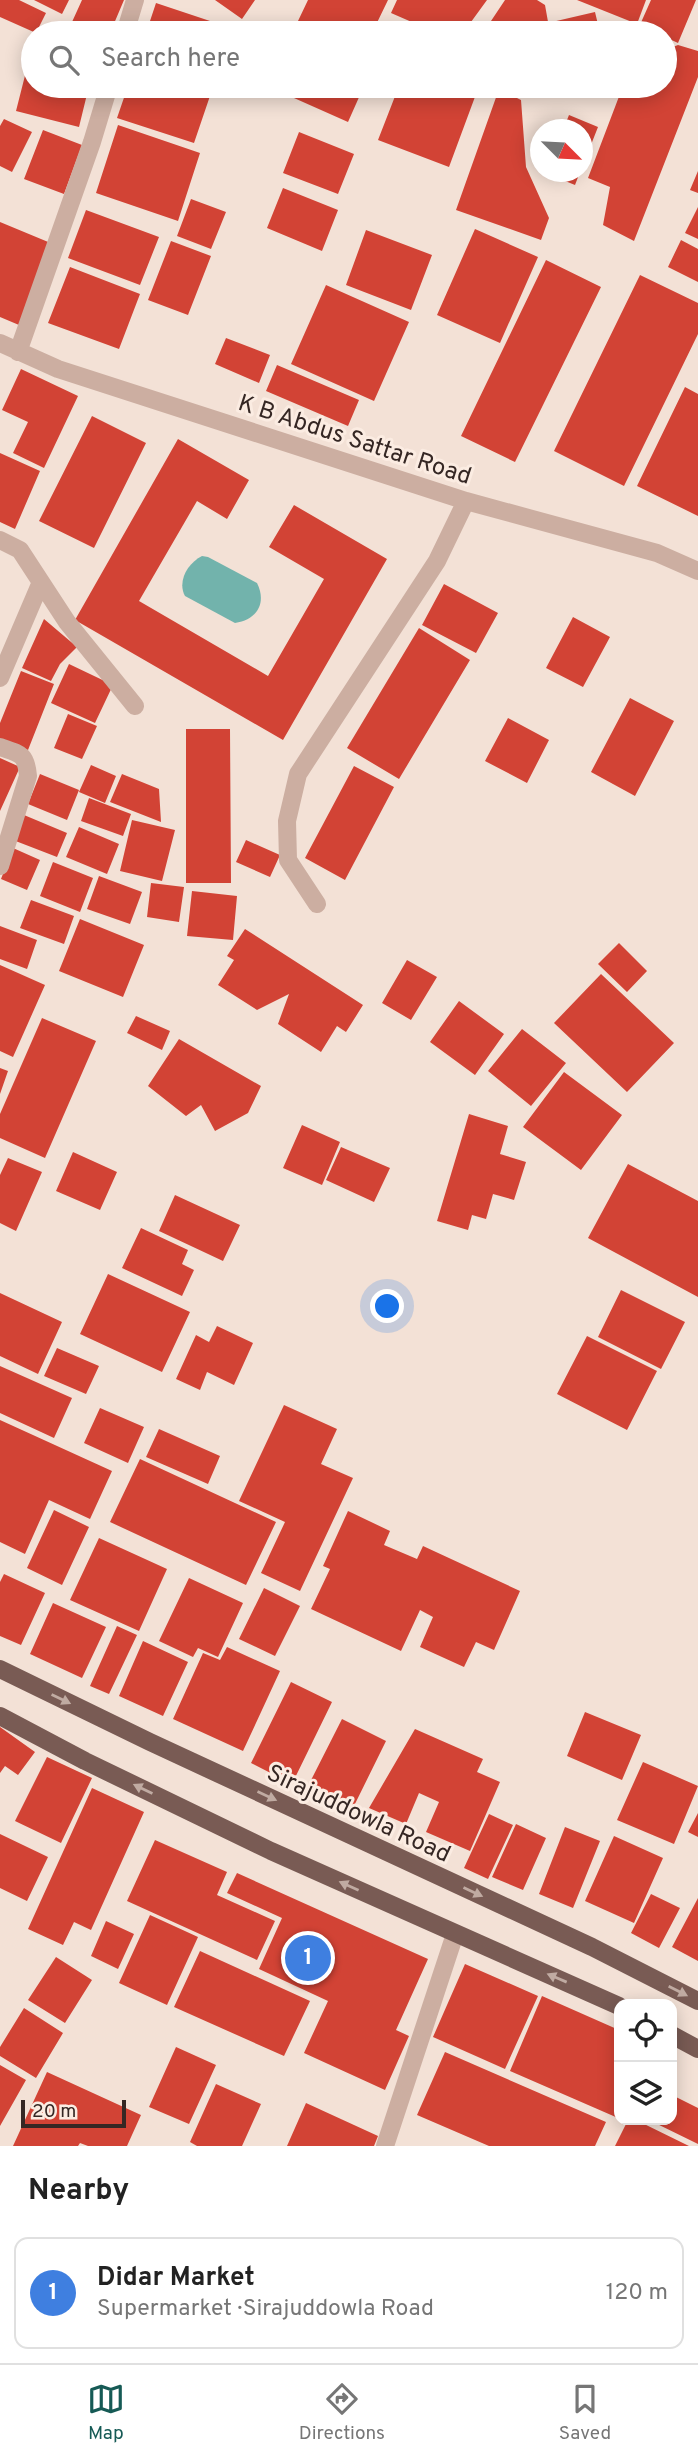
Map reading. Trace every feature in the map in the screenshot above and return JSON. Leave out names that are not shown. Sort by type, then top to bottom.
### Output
[{"type":"main road","name":"Sirajuddowla Road","points":[[0,1669],[150,1742],[592,1947],[698,2001]]},
{"type":"main road","points":[[0,1716],[85,1761],[271,1851],[614,2004]]},
{"type":"main road","points":[[677,2038],[698,2049]]},
{"type":"street","points":[[129,21],[135,0]]},
{"type":"street","points":[[19,352],[105,98]]},
{"type":"street","name":"K B Abdus Sattar Road","points":[[0,343],[58,369],[466,500],[657,553],[698,571]]},
{"type":"street","points":[[317,904],[288,859],[287,821],[298,774],[437,561],[466,500]]},
{"type":"street","points":[[0,540],[20,550],[66,622],[135,706]]},
{"type":"street","points":[[0,678],[40,582]]},
{"type":"street","points":[[0,747],[21,754],[27,761],[28,776],[0,866]]},
{"type":"street","points":[[385,2146],[455,1934]]},
{"type":"water","points":[[202,556],[257,583],[261,597],[254,614],[235,623],[185,596],[182,584],[185,573],[192,563]]},
{"type":"building","points":[[0,0],[19,0],[46,13],[42,21],[21,21],[21,26],[0,17]]},
{"type":"building","points":[[34,0],[69,0],[62,14]]},
{"type":"building","points":[[82,0],[124,0],[115,21],[72,21]]},
{"type":"building","points":[[215,0],[255,0],[242,19]]},
{"type":"building","points":[[308,0],[388,0],[378,21],[298,21]]},
{"type":"building","points":[[397,0],[487,0],[472,21],[409,21],[391,13]]},
{"type":"building","points":[[505,0],[537,0],[545,5],[548,21],[491,21]]},
{"type":"building","points":[[577,0],[646,0],[638,21],[630,21]]},
{"type":"building","points":[[651,0],[696,0],[678,43],[677,21],[642,21]]},
{"type":"building","points":[[156,3],[210,21],[150,21]]},
{"type":"building","points":[[595,12],[597,21],[556,21]]},
{"type":"building","points":[[678,45],[698,51],[698,77],[634,241],[603,225],[610,187],[593,180],[593,165],[618,98],[677,98]]},
{"type":"building","points":[[21,91],[21,98],[86,98],[79,127],[16,111]]},
{"type":"building","points":[[124,98],[209,98],[194,143],[117,118]]},
{"type":"building","points":[[294,98],[359,98],[348,122]]},
{"type":"building","points":[[394,98],[475,98],[449,167],[378,140]]},
{"type":"building","points":[[496,98],[521,100],[526,167],[530,182],[533,182],[549,218],[541,240],[456,210]]},
{"type":"building","points":[[4,119],[32,132],[12,172],[0,166],[0,126]]},
{"type":"building","points":[[118,125],[200,153],[178,221],[96,193]]},
{"type":"building","points":[[593,125],[598,127],[593,140]]},
{"type":"building","points":[[43,130],[82,145],[64,194],[24,179]]},
{"type":"building","points":[[299,132],[354,154],[338,194],[283,173]]},
{"type":"building","points":[[698,171],[698,193],[690,190]]},
{"type":"building","points":[[283,188],[338,210],[322,251],[267,228]]},
{"type":"building","points":[[191,199],[226,212],[211,249],[177,236]]},
{"type":"building","points":[[698,207],[698,239],[685,233]]},
{"type":"building","points":[[86,210],[159,237],[140,285],[68,258]]},
{"type":"building","points":[[0,222],[53,244],[19,325],[0,317]]},
{"type":"building","points":[[475,229],[538,257],[500,343],[437,315]]},
{"type":"building","points":[[366,230],[432,255],[411,310],[346,285]]},
{"type":"building","points":[[681,240],[698,249],[698,282],[668,267]]},
{"type":"building","points":[[171,241],[211,256],[188,315],[148,300]]},
{"type":"building","points":[[546,260],[601,287],[515,462],[461,436]]},
{"type":"building","points":[[70,267],[140,294],[119,349],[48,323]]},
{"type":"building","points":[[640,275],[698,303],[698,334],[624,486],[554,451]]},
{"type":"building","points":[[326,285],[409,322],[374,401],[291,364]]},
{"type":"building","points":[[226,338],[270,355],[259,383],[215,364]]},
{"type":"building","points":[[277,365],[359,400],[348,426],[266,391]]},
{"type":"building","points":[[21,369],[78,396],[44,468],[13,453],[28,422],[2,410]]},
{"type":"building","points":[[685,387],[698,394],[698,516],[637,486]]},
{"type":"building","points":[[92,416],[146,443],[94,548],[39,521]]},
{"type":"building","points":[[178,439],[249,480],[227,519],[197,501],[139,601],[268,676],[324,579],[269,547],[294,505],[387,559],[283,740],[75,620]]},
{"type":"building","points":[[0,453],[40,471],[15,529],[0,522]]},
{"type":"building","points":[[444,584],[498,613],[476,653],[422,625]]},
{"type":"building","points":[[573,617],[610,637],[583,687],[546,668]]},
{"type":"building","points":[[44,619],[77,647],[60,664],[51,681],[22,668]]},
{"type":"building","points":[[419,628],[470,660],[399,779],[347,748]]},
{"type":"building","points":[[69,664],[113,685],[95,723],[51,703]]},
{"type":"building","points":[[21,671],[54,684],[28,750],[0,739],[0,723]]},
{"type":"building","points":[[630,698],[674,721],[635,796],[591,772]]},
{"type":"building","points":[[68,714],[97,726],[82,759],[54,748]]},
{"type":"building","points":[[508,718],[549,740],[527,783],[485,761]]},
{"type":"building","points":[[186,729],[230,729],[231,883],[186,883]]},
{"type":"building","points":[[0,758],[20,767],[0,811]]},
{"type":"building","points":[[91,765],[116,776],[105,803],[79,792]]},
{"type":"building","points":[[354,766],[394,787],[345,880],[305,858]]},
{"type":"building","points":[[40,774],[79,790],[67,820],[28,804]]},
{"type":"building","points":[[122,774],[159,789],[161,822],[110,802]]},
{"type":"building","points":[[89,798],[131,814],[123,836],[81,821]]},
{"type":"building","points":[[24,815],[67,833],[57,857],[13,840]]},
{"type":"building","points":[[132,820],[175,830],[162,881],[120,871]]},
{"type":"building","points":[[79,827],[119,844],[107,874],[66,857]]},
{"type":"building","points":[[246,840],[280,855],[270,877],[236,862]]},
{"type":"building","points":[[13,848],[40,860],[27,890],[1,879]]},
{"type":"building","points":[[53,862],[93,878],[80,912],[40,896]]},
{"type":"building","points":[[99,876],[142,892],[130,924],[87,909]]},
{"type":"building","points":[[151,883],[184,887],[179,922],[147,917]]},
{"type":"building","points":[[192,891],[237,896],[233,940],[187,936]]},
{"type":"building","points":[[31,900],[74,916],[64,944],[20,928]]},
{"type":"building","points":[[80,919],[144,945],[123,997],[59,971]]},
{"type":"building","points":[[0,926],[37,940],[27,969],[0,959]]},
{"type":"building","points":[[245,929],[363,1005],[346,1032],[337,1026],[321,1052],[278,1024],[289,994],[257,1010],[218,985],[234,960],[227,956]]},
{"type":"building","points":[[619,943],[647,971],[627,992],[598,964]]},
{"type":"building","points":[[407,960],[437,977],[411,1020],[382,1003]]},
{"type":"building","points":[[0,965],[45,985],[13,1057],[0,1051]]},
{"type":"building","points":[[601,974],[674,1043],[627,1092],[554,1023]]},
{"type":"building","points":[[459,1001],[504,1034],[475,1075],[430,1042]]},
{"type":"building","points":[[136,1016],[170,1031],[162,1050],[127,1033]]},
{"type":"building","points":[[42,1018],[96,1041],[45,1158],[0,1138],[0,1114]]},
{"type":"building","points":[[522,1029],[566,1063],[531,1106],[488,1071]]},
{"type":"building","points":[[179,1039],[261,1086],[248,1113],[215,1131],[201,1105],[186,1116],[148,1086]]},
{"type":"building","points":[[0,1068],[8,1071],[0,1094]]},
{"type":"building","points":[[564,1072],[622,1115],[581,1170],[523,1127]]},
{"type":"building","points":[[469,1114],[508,1126],[500,1154],[526,1162],[514,1200],[493,1194],[486,1219],[472,1215],[468,1230],[437,1221]]},
{"type":"building","points":[[302,1125],[340,1142],[322,1185],[283,1168]]},
{"type":"building","points":[[341,1147],[390,1168],[374,1202],[326,1180]]},
{"type":"building","points":[[73,1152],[117,1172],[100,1210],[56,1191]]},
{"type":"building","points":[[8,1158],[42,1172],[16,1231],[0,1223],[0,1175]]},
{"type":"building","points":[[628,1164],[698,1201],[698,1297],[588,1238]]},
{"type":"building","points":[[175,1195],[240,1225],[223,1261],[159,1231]]},
{"type":"building","points":[[141,1228],[188,1250],[182,1264],[194,1270],[182,1296],[122,1268]]},
{"type":"building","points":[[108,1274],[190,1312],[162,1372],[80,1334]]},
{"type":"building","points":[[621,1290],[685,1322],[661,1369],[598,1337]]},
{"type":"building","points":[[0,1293],[62,1322],[38,1374],[0,1356]]},
{"type":"building","points":[[217,1326],[253,1343],[234,1385],[207,1372],[200,1390],[176,1379],[196,1335],[209,1342]]},
{"type":"building","points":[[587,1336],[657,1371],[627,1430],[557,1394]]},
{"type":"building","points":[[57,1348],[99,1366],[86,1394],[44,1376]]},
{"type":"building","points":[[0,1366],[72,1398],[54,1438],[0,1413]]},
{"type":"building","points":[[284,1405],[337,1429],[321,1464],[353,1478],[300,1591],[261,1573],[285,1522],[239,1501]]},
{"type":"building","points":[[100,1408],[144,1427],[128,1463],[84,1443]]},
{"type":"building","points":[[0,1420],[112,1471],[90,1519],[49,1500],[25,1554],[0,1542]]},
{"type":"building","points":[[159,1429],[220,1456],[208,1484],[146,1457]]},
{"type":"building","points":[[140,1459],[276,1522],[246,1585],[110,1522]]},
{"type":"building","points":[[54,1510],[89,1527],[62,1585],[27,1568]]},
{"type":"building","points":[[348,1511],[390,1531],[384,1545],[417,1559],[423,1546],[520,1591],[494,1650],[476,1642],[464,1667],[420,1647],[433,1617],[420,1610],[401,1651],[311,1609],[330,1569],[323,1566]]},
{"type":"building","points":[[99,1538],[167,1569],[139,1631],[70,1600]]},
{"type":"building","points":[[4,1574],[45,1593],[21,1645],[0,1636],[0,1582]]},
{"type":"building","points":[[189,1578],[243,1603],[218,1657],[198,1648],[193,1657],[159,1641]]},
{"type":"building","points":[[264,1588],[300,1606],[275,1656],[239,1639]]},
{"type":"building","points":[[53,1603],[106,1627],[82,1678],[30,1654]]},
{"type":"building","points":[[117,1626],[137,1635],[109,1694],[90,1686]]},
{"type":"building","points":[[143,1641],[188,1662],[163,1716],[119,1696]]},
{"type":"building","points":[[227,1647],[280,1671],[243,1751],[173,1719],[203,1653],[220,1660]]},
{"type":"building","points":[[291,1682],[332,1702],[292,1784],[251,1763]]},
{"type":"building","points":[[585,1712],[641,1735],[622,1780],[567,1756]]},
{"type":"building","points":[[342,1719],[386,1741],[351,1812],[306,1790]]},
{"type":"building","points":[[0,1727],[35,1752],[18,1775],[5,1766],[0,1773]]},
{"type":"building","points":[[415,1729],[483,1759],[477,1772],[500,1782],[470,1851],[426,1832],[439,1802],[419,1793],[406,1824],[369,1808]]},
{"type":"building","points":[[47,1757],[92,1778],[61,1843],[15,1821]]},
{"type":"building","points":[[643,1762],[698,1786],[674,1844],[617,1820]]},
{"type":"building","points":[[92,1788],[144,1812],[91,1930],[74,1922],[63,1945],[28,1929]]},
{"type":"building","points":[[698,1813],[698,1837],[688,1832]]},
{"type":"building","points":[[489,1814],[513,1825],[488,1879],[464,1868]]},
{"type":"building","points":[[516,1824],[546,1838],[523,1890],[492,1877]]},
{"type":"building","points":[[565,1827],[600,1841],[573,1908],[539,1894]]},
{"type":"building","points":[[0,1834],[48,1857],[27,1901],[0,1888]]},
{"type":"building","points":[[614,1836],[663,1858],[634,1923],[585,1901]]},
{"type":"building","points":[[155,1840],[227,1872],[217,1895],[275,1921],[257,1960],[127,1901]]},
{"type":"building","points":[[237,1873],[428,1959],[396,2030],[409,2036],[385,2090],[304,2053],[328,2001],[259,1969],[282,1918],[227,1893]]},
{"type":"building","points":[[651,1894],[680,1908],[659,1948],[631,1933]]},
{"type":"building","points":[[698,1898],[698,1961],[672,1947]]},
{"type":"building","points":[[150,1915],[198,1937],[167,2005],[119,1983]]},
{"type":"building","points":[[106,1921],[134,1934],[118,1969],[91,1956]]},
{"type":"building","points":[[200,1951],[310,2001],[284,2056],[174,2007]]},
{"type":"building","points":[[56,1957],[92,1980],[65,2023],[28,2000]]},
{"type":"building","points":[[465,1964],[538,1996],[505,2069],[433,2037]]},
{"type":"building","points":[[542,1996],[614,2028],[614,2116],[510,2071]]},
{"type":"building","points":[[24,2008],[63,2033],[36,2078],[0,2056],[0,2047]]},
{"type":"building","points":[[176,2047],[216,2065],[189,2124],[149,2107]]},
{"type":"building","points":[[445,2052],[606,2122],[595,2146],[489,2146],[417,2115]]},
{"type":"building","points":[[0,2065],[26,2080],[0,2126]]},
{"type":"building","points":[[47,2072],[141,2115],[127,2146],[88,2146],[80,2143],[78,2146],[13,2146]]},
{"type":"building","points":[[216,2084],[261,2104],[242,2146],[197,2146],[190,2142]]},
{"type":"building","points":[[677,2098],[698,2108],[698,2144],[659,2125],[677,2125]]},
{"type":"building","points":[[306,2103],[378,2136],[374,2146],[287,2146]]},
{"type":"building","points":[[626,2125],[646,2125],[689,2146],[615,2146]]},
{"type":"place","name":"Didar Market","points":[[308,1958]]}]
